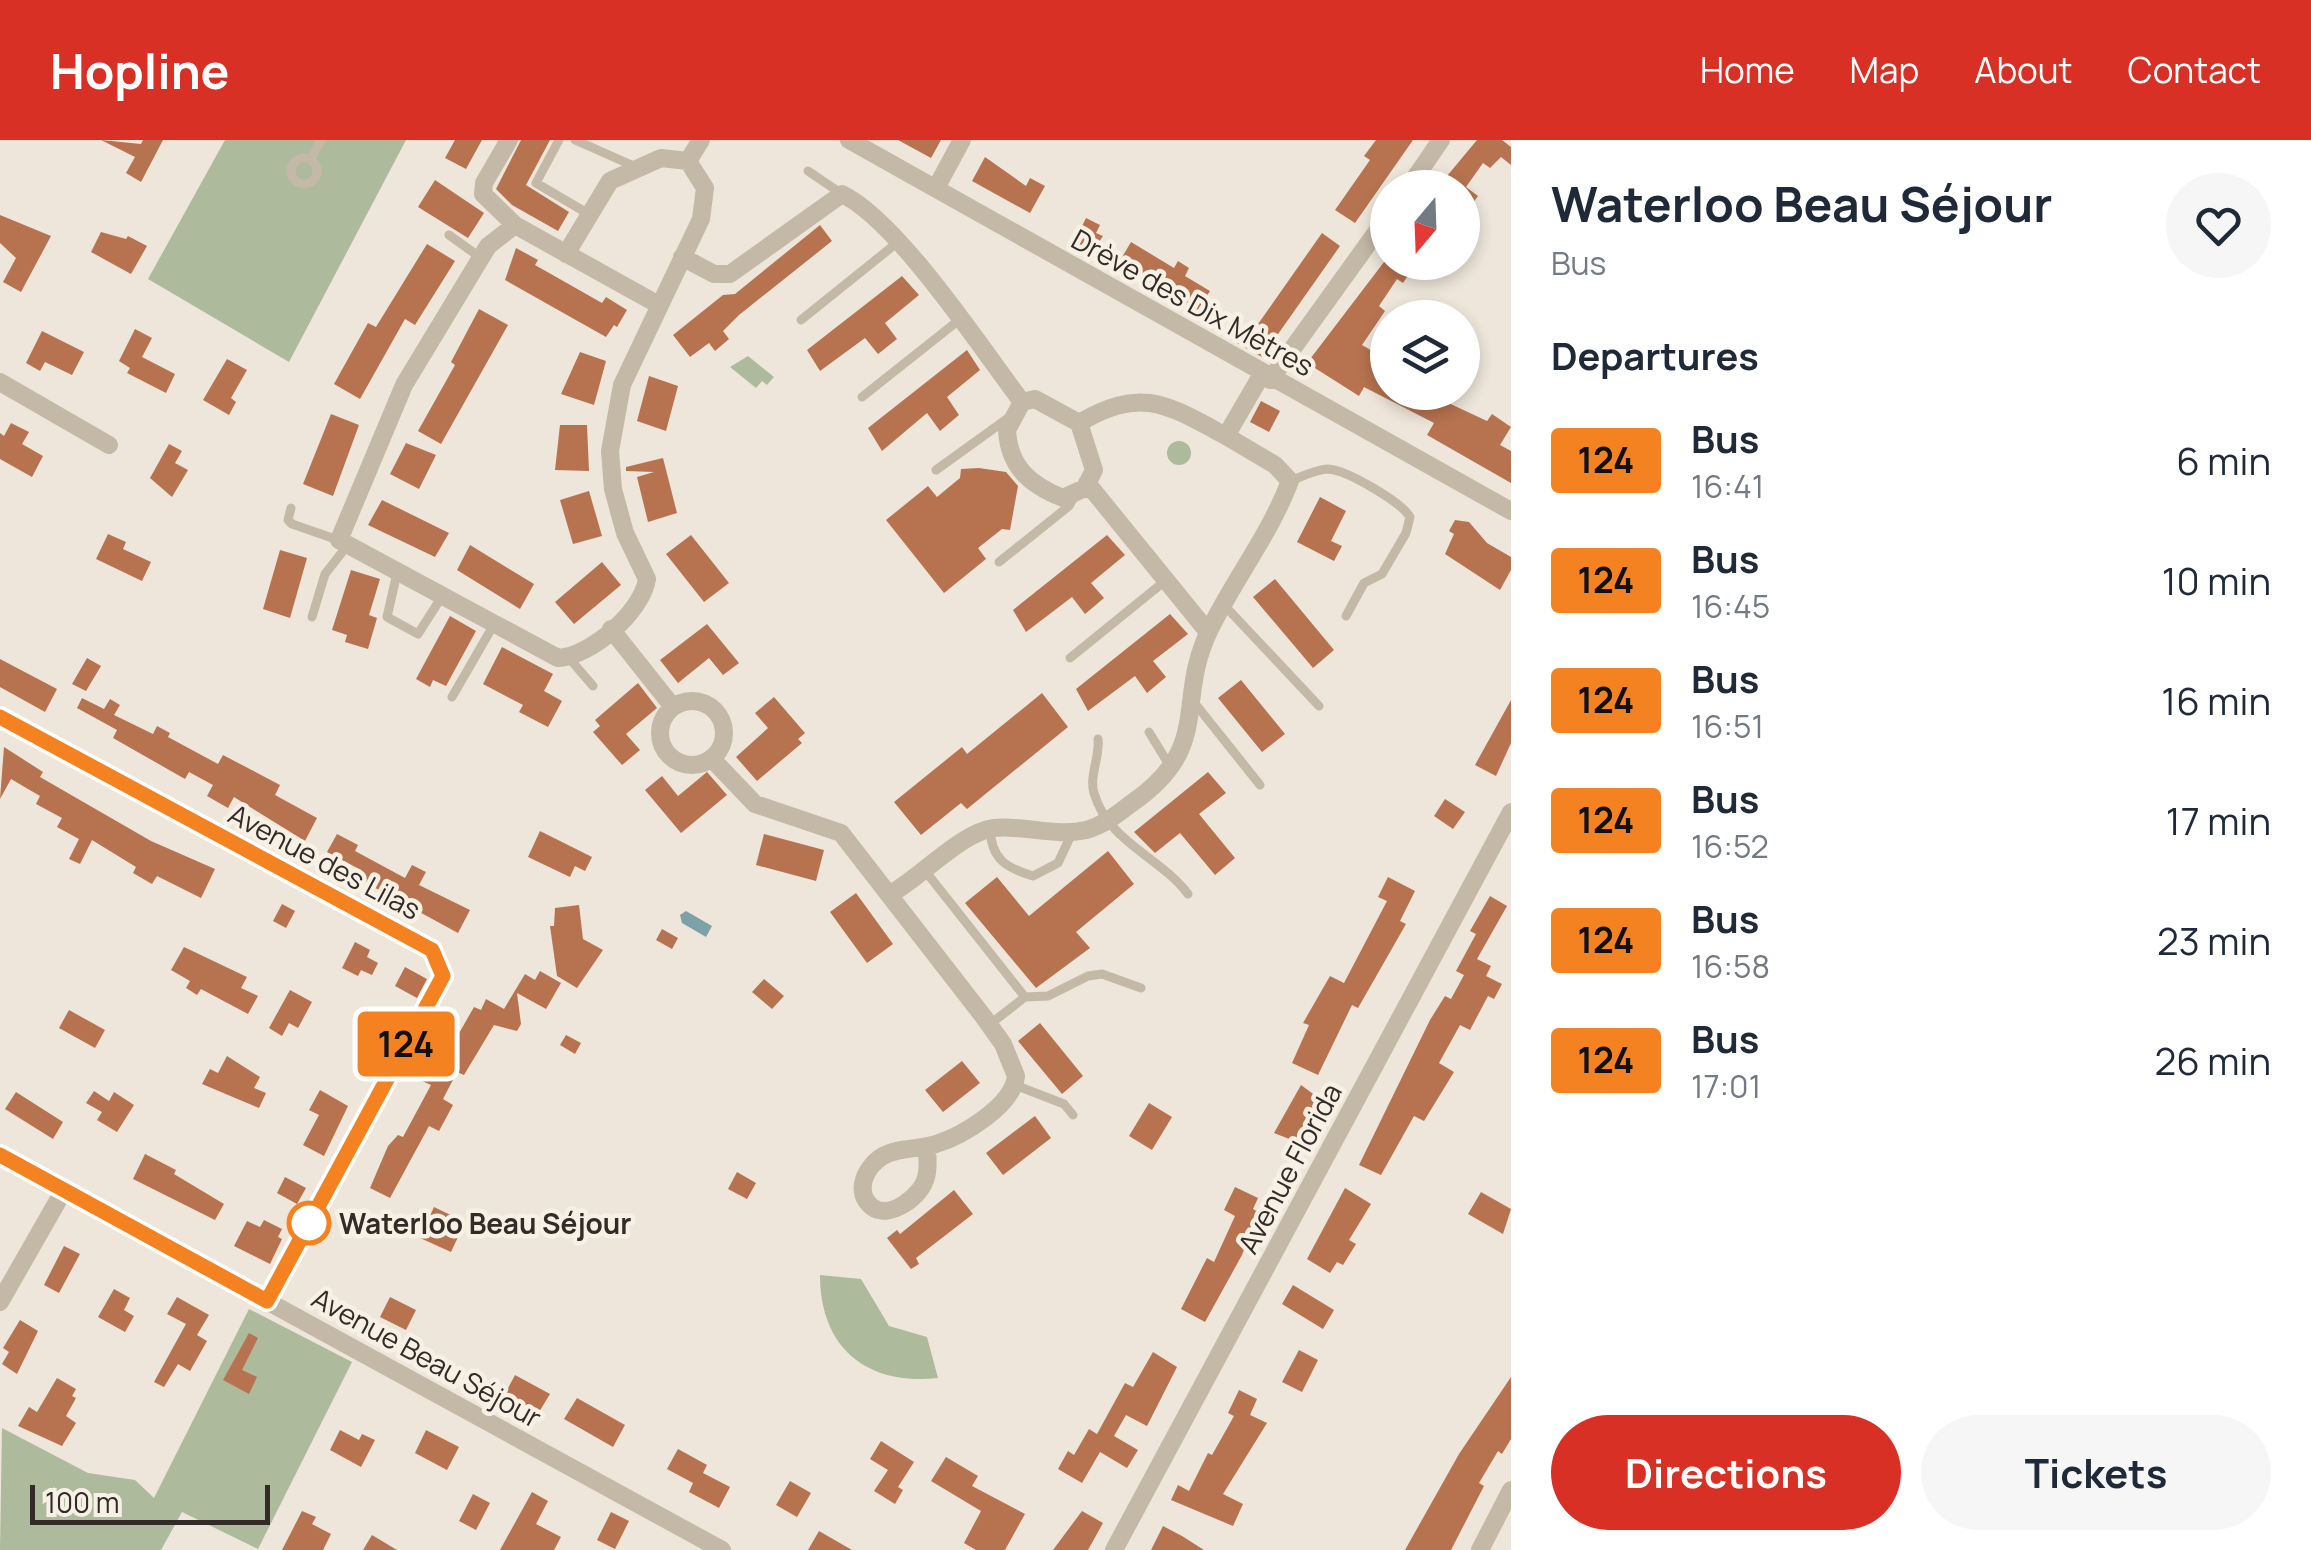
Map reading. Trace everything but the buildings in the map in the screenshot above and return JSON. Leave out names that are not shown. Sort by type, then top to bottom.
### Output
[{"type":"street","points":[[509,140],[484,183],[483,194],[514,225],[659,305]]},
{"type":"street","points":[[688,160],[701,140]]},
{"type":"street","name":"Drève des Dix Mètres","points":[[849,140],[1511,511]]},
{"type":"street","points":[[936,188],[962,140]]},
{"type":"street","points":[[1420,170],[1441,140]]},
{"type":"street","points":[[514,225],[488,246],[394,406],[343,543],[558,658],[569,658],[638,605],[647,579],[625,533],[613,489],[613,421],[622,385],[705,202],[704,183],[688,160],[660,149],[610,181],[566,254]]},
{"type":"street","points":[[682,257],[714,274],[730,274],[842,194],[874,212],[958,320],[1017,409]]},
{"type":"street","points":[[1226,436],[1370,240]]},
{"type":"street","points":[[0,382],[109,445]]},
{"type":"street","points":[[1034,399],[1053,405],[1079,423],[1094,470],[1082,488],[1063,498],[1029,481],[1013,461],[1008,444],[1017,409],[1034,399]]},
{"type":"street","points":[[892,894],[926,872],[955,846],[990,828],[1073,831],[1106,820],[1172,770],[1186,741],[1208,632],[1280,510],[1290,481],[1275,466],[1182,413],[1139,399],[1112,405],[1079,423]]},
{"type":"street","points":[[1082,488],[1168,580],[1208,632]]},
{"type":"street","points":[[611,628],[673,707]]},
{"type":"street","points":[[690,699],[705,702],[718,712],[724,728],[722,745],[712,758],[687,765],[664,752],[659,726],[673,707],[690,699]]},
{"type":"street","name":"Avenue des Lilas","points":[[0,717],[432,950],[443,976],[267,1301]]},
{"type":"street","points":[[712,758],[749,799],[841,833],[990,1024],[1014,1066],[1015,1085],[964,1131],[927,1146]]},
{"type":"street","name":"Avenue Florida","points":[[1114,1550],[1511,812]]},
{"type":"street","name":"Avenue Beau Séjour","points":[[0,1155],[722,1550]]},
{"type":"street","points":[[0,1302],[64,1190]]},
{"type":"street","points":[[1480,1550],[1511,1490]]},
{"type":"lane","points":[[310,159],[320,140]]},
{"type":"lane","points":[[559,140],[536,183],[587,214]]},
{"type":"lane","points":[[576,140],[636,167]]},
{"type":"lane","points":[[808,171],[842,194]]},
{"type":"lane","points":[[449,235],[481,258]]},
{"type":"lane","points":[[801,320],[898,242]]},
{"type":"lane","points":[[862,397],[958,320]]},
{"type":"lane","points":[[936,470],[1017,409]]},
{"type":"lane","points":[[1290,481],[1327,469],[1404,506],[1410,516],[1406,532],[1382,574],[1364,583],[1346,616]]},
{"type":"lane","points":[[1000,562],[1069,506],[1082,488]]},
{"type":"lane","points":[[292,508],[288,520],[292,524],[343,543],[325,574],[312,617]]},
{"type":"lane","points":[[398,573],[388,617],[404,629],[418,634],[441,598]]},
{"type":"lane","points":[[1070,658],[1168,580]]},
{"type":"lane","points":[[1224,604],[1319,706]]},
{"type":"lane","points":[[452,697],[493,626]]},
{"type":"lane","points":[[569,658],[593,686]]},
{"type":"lane","points":[[1194,701],[1260,785]]},
{"type":"lane","points":[[1149,732],[1172,770]]},
{"type":"lane","points":[[1098,739],[1092,789],[1106,820],[1170,871],[1188,894]]},
{"type":"lane","points":[[990,828],[998,859],[1033,876],[1058,864],[1073,831]]},
{"type":"lane","points":[[926,872],[1024,997]]},
{"type":"lane","points":[[990,1024],[1024,997],[1048,996],[1088,976],[1102,974],[1141,988]]},
{"type":"lane","points":[[1015,1085],[1064,1104],[1073,1115]]},
{"type":"green space","points":[[225,140],[406,140],[289,362],[148,279]]},
{"type":"green space","points":[[748,356],[774,377],[767,385],[762,381],[756,388],[730,367]]},
{"type":"green space","points":[[1179,441],[1188,444],[1188,462],[1179,465],[1170,462],[1167,453],[1170,444]]},
{"type":"green space","points":[[820,1275],[861,1279],[889,1326],[927,1337],[938,1378],[890,1376],[852,1357],[828,1323]]},
{"type":"green space","points":[[249,1309],[352,1362],[258,1549],[182,1512],[161,1550],[0,1550],[2,1428],[88,1473],[135,1480],[154,1498]]},
{"type":"water","points":[[686,911],[712,926],[706,937],[682,923],[680,915]]},
{"type":"bus line","name":"124","points":[[0,717],[432,950],[443,976],[267,1301],[0,1155]]},
{"type":"place","name":"Waterloo Beau Séjour","points":[[309,1223]]}]
